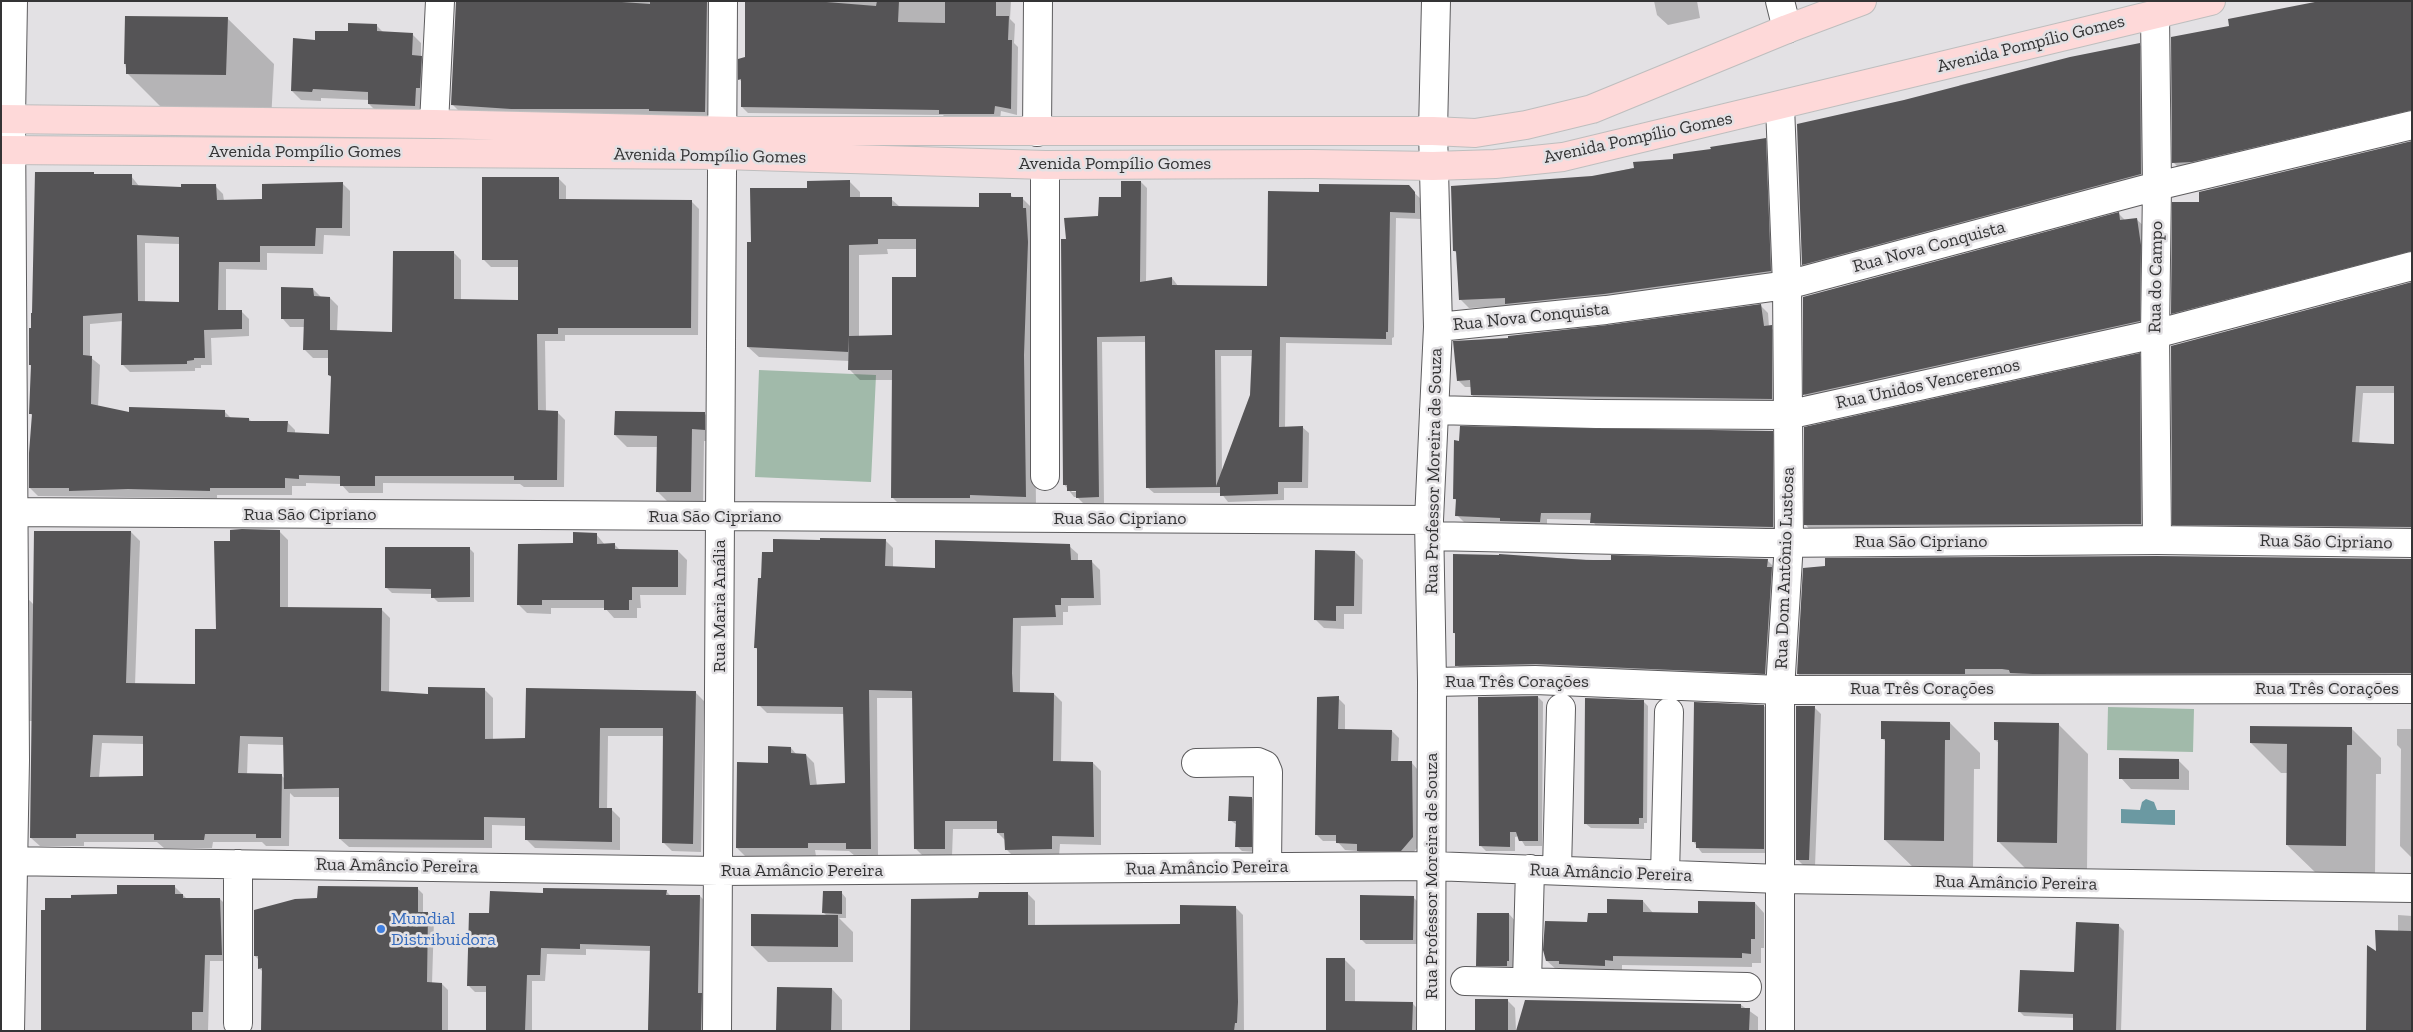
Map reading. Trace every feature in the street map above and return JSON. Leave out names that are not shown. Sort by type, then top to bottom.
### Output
[{"type":"main road","name":"Avenida Pompílio Gomes","points":[[6,150],[722,143],[1037,132],[1433,132],[1475,134],[1501,130],[1592,108],[1787,29],[1862,1]]},
{"type":"main road","name":"Avenida Pompílio Gomes","points":[[6,119],[434,124],[1045,165],[1312,164],[1433,166],[1495,164],[1563,157],[2210,1]]},
{"type":"street","points":[[10,1031],[7,861],[6,119],[13,1]]},
{"type":"street","points":[[434,124],[440,1]]},
{"type":"street","name":"Rua Maria Anália","points":[[717,1031],[723,1]]},
{"type":"street","points":[[1037,132],[1038,1]]},
{"type":"street","name":"Rua Professor Moreira de Souza","points":[[1431,1031],[1432,682],[1430,528],[1438,327],[1433,166],[1436,1]]},
{"type":"street","points":[[1780,1],[1787,29]]},
{"type":"street","name":"Rua do Campo","points":[[2155,14],[2157,540]]},
{"type":"street","name":"Rua Dom Antônio Lustosa","points":[[1780,106],[1787,286],[1789,542],[1780,690],[1780,1031]]},
{"type":"street","name":"Rua Nova Conquista","points":[[1438,327],[1606,310],[1787,286],[2157,186],[2412,125]]},
{"type":"street","points":[[1045,165],[1045,476]]},
{"type":"street","name":"Rua Unidos Venceremos","points":[[1434,410],[1596,414],[1787,415],[2155,334],[2412,266]]},
{"type":"street","name":"Rua São Cipriano","points":[[8,512],[721,517],[1430,528],[1789,542],[2157,540],[2412,543]]},
{"type":"street","name":"Rua Três Corações","points":[[1432,682],[1535,680],[1780,690],[2412,689]]},
{"type":"street","points":[[1557,870],[1561,708]]},
{"type":"street","points":[[1665,875],[1669,712]]},
{"type":"street","points":[[1196,763],[1258,762],[1265,765],[1268,772],[1267,867]]},
{"type":"street","name":"Rua Amâncio Pereira","points":[[7,861],[719,872],[1432,866],[1780,879],[2412,888]]},
{"type":"street","points":[[238,864],[238,1023]]},
{"type":"street","points":[[1528,982],[1530,869]]},
{"type":"street","points":[[1465,981],[1747,987]]},
{"type":"green space","points":[[759,370],[876,375],[871,482],[755,477]]},
{"type":"green space","points":[[2108,707],[2194,709],[2193,752],[2107,750]]},
{"type":"water","points":[[2146,799],[2154,802],[2157,810],[2175,810],[2175,825],[2121,823],[2121,809],[2140,810],[2142,802]]},
{"type":"building","points":[[456,1],[608,1],[650,4],[650,1],[707,1],[705,112],[649,111],[649,109],[511,109],[451,105]]},
{"type":"building","points":[[745,1],[814,1],[876,6],[877,1],[899,1],[898,22],[945,23],[945,1],[996,1],[996,16],[1009,16],[1008,40],[1012,40],[1011,109],[995,106],[994,114],[939,114],[939,110],[741,107],[741,79],[738,80],[738,59],[745,57]]},
{"type":"building","points":[[2320,1],[2412,1],[2412,110],[2192,162],[2172,163],[2171,37],[2229,26],[2228,19]]},
{"type":"building","points":[[125,16],[228,17],[226,75],[126,74],[126,64],[124,64]]},
{"type":"building","points":[[348,23],[377,24],[377,31],[413,33],[412,55],[422,56],[420,88],[416,88],[415,106],[368,104],[368,92],[313,89],[312,92],[291,91],[293,38],[315,40],[315,31],[348,31]]},
{"type":"building","points":[[2140,43],[2141,174],[1802,265],[1797,124],[1904,100],[2070,57]]},
{"type":"building","points":[[1766,138],[1771,271],[1604,294],[1505,304],[1505,298],[1459,300],[1456,251],[1453,251],[1451,186],[1592,176],[1634,168],[1633,162],[1673,159],[1673,154],[1711,149],[1710,147]]},
{"type":"building","points":[[2412,141],[2412,251],[2171,314],[2172,202],[2199,202],[2199,192]]},
{"type":"building","points":[[35,172],[132,174],[132,185],[181,187],[181,184],[216,184],[217,200],[262,199],[262,184],[343,182],[342,228],[316,228],[315,246],[260,246],[260,262],[219,262],[218,310],[242,310],[242,329],[204,330],[205,358],[194,358],[194,360],[187,361],[187,364],[121,365],[122,313],[83,316],[83,355],[92,356],[91,404],[129,412],[129,407],[225,410],[225,417],[249,418],[249,421],[288,421],[287,432],[329,434],[331,376],[328,375],[328,350],[303,350],[304,319],[281,319],[281,287],[313,288],[314,296],[330,297],[330,330],[392,332],[393,251],[454,251],[454,299],[518,300],[518,260],[482,260],[482,177],[559,177],[559,199],[692,200],[691,328],[558,328],[558,334],[537,334],[538,410],[558,411],[557,480],[514,480],[514,476],[375,476],[375,486],[340,486],[340,476],[299,475],[299,479],[285,478],[285,488],[210,488],[210,491],[128,489],[69,491],[69,488],[29,488],[32,414],[29,414],[31,365],[29,365],[29,328],[31,328]],"holes":[[[137,235],[179,237],[179,302],[138,301]]]},
{"type":"building","points":[[850,180],[850,197],[892,197],[892,206],[979,207],[979,193],[1011,193],[1011,197],[1023,197],[1023,208],[1026,208],[1028,242],[1024,355],[1026,497],[970,495],[970,498],[891,498],[892,370],[848,370],[849,352],[747,347],[747,242],[751,242],[750,188],[807,188],[807,181]],"holes":[[[878,239],[916,239],[916,277],[892,277],[892,335],[849,336],[849,245],[878,244]]]},
{"type":"building","points":[[1121,181],[1141,181],[1140,282],[1172,277],[1172,285],[1267,286],[1268,191],[1319,192],[1319,184],[1409,185],[1415,192],[1415,213],[1390,212],[1388,332],[1386,332],[1386,339],[1280,337],[1279,427],[1303,426],[1302,482],[1278,482],[1278,494],[1220,496],[1220,487],[1146,488],[1145,336],[1097,337],[1099,497],[1076,498],[1076,491],[1067,491],[1067,485],[1063,485],[1061,239],[1066,239],[1064,218],[1098,216],[1099,197],[1121,197]],"holes":[[[1215,350],[1252,350],[1250,395],[1216,486]]]},
{"type":"building","points":[[2119,212],[2120,220],[2137,218],[2141,245],[2140,321],[1803,395],[1803,297]]},
{"type":"building","points":[[2412,282],[2412,527],[2172,525],[2171,346]],"holes":[[[2356,386],[2394,386],[2394,444],[2352,442]]]},
{"type":"building","points":[[1761,304],[1764,326],[1772,325],[1772,399],[1471,395],[1470,380],[1457,381],[1453,341],[1508,338],[1508,336],[1608,325]]},
{"type":"building","points":[[2140,353],[2141,524],[1804,525],[1804,427]]},
{"type":"building","points":[[615,411],[705,412],[705,430],[692,429],[691,492],[656,492],[657,436],[614,435]]},
{"type":"building","points":[[1460,426],[1773,431],[1773,527],[1590,523],[1591,513],[1541,513],[1540,522],[1500,521],[1500,518],[1455,516],[1456,499],[1453,499],[1454,440],[1459,441]]},
{"type":"building","points":[[230,530],[280,530],[280,607],[382,608],[381,691],[428,694],[428,687],[485,688],[485,739],[525,738],[526,688],[696,691],[693,844],[662,843],[663,728],[600,728],[599,808],[612,808],[612,842],[525,840],[525,818],[484,817],[484,840],[339,839],[339,788],[284,789],[283,737],[240,736],[238,773],[282,774],[281,838],[256,838],[256,834],[205,834],[204,840],[154,840],[154,834],[76,834],[76,838],[30,838],[34,531],[131,531],[126,683],[195,684],[195,629],[216,629],[214,541],[230,541]],"holes":[[[93,735],[143,736],[143,776],[90,777]]]},
{"type":"building","points":[[573,532],[597,533],[597,544],[615,543],[615,549],[678,550],[678,587],[632,587],[632,600],[629,600],[629,610],[604,610],[604,600],[542,600],[542,605],[517,605],[518,544],[573,543]]},
{"type":"building","points":[[820,538],[886,539],[885,566],[935,568],[935,540],[1070,544],[1071,560],[1092,560],[1094,598],[1061,598],[1061,605],[1055,605],[1056,617],[1013,618],[1012,673],[1013,692],[1054,693],[1053,761],[1093,762],[1094,837],[1052,836],[1052,849],[1005,850],[1004,833],[997,833],[997,821],[945,821],[945,849],[914,849],[912,691],[869,690],[871,849],[846,849],[846,843],[808,843],[808,848],[736,848],[737,762],[768,763],[768,746],[791,747],[791,753],[806,754],[810,785],[845,783],[843,707],[757,706],[757,648],[754,648],[758,578],[761,578],[762,552],[773,552],[773,539],[820,540]]},
{"type":"building","points":[[385,547],[470,547],[470,597],[431,598],[431,589],[385,588]]},
{"type":"building","points":[[1315,550],[1355,551],[1354,606],[1336,606],[1336,621],[1314,620]]},
{"type":"building","points":[[1453,554],[1499,554],[1586,560],[1611,560],[1611,555],[1768,559],[1767,567],[1772,567],[1765,674],[1536,664],[1455,666]]},
{"type":"building","points":[[2157,556],[2412,559],[2412,673],[2033,674],[2010,673],[2009,670],[2002,669],[1965,669],[1965,674],[1797,674],[1803,568],[1825,566],[1825,558]]},
{"type":"building","points":[[1339,696],[1338,729],[1392,730],[1391,761],[1412,761],[1413,837],[1401,851],[1357,851],[1357,844],[1336,843],[1336,835],[1315,835],[1317,697]]},
{"type":"building","points":[[1538,696],[1538,841],[1519,841],[1516,832],[1510,832],[1510,847],[1479,846],[1478,697]]},
{"type":"building","points":[[1585,698],[1644,700],[1643,818],[1639,818],[1639,824],[1584,824]]},
{"type":"building","points":[[1694,702],[1764,705],[1764,849],[1696,848],[1696,842],[1692,842]]},
{"type":"building","points":[[1796,706],[1815,706],[1809,860],[1796,860]]},
{"type":"building","points":[[1881,721],[1950,722],[1950,740],[1945,740],[1944,841],[1884,840],[1885,739],[1881,739]]},
{"type":"building","points":[[1994,722],[2059,723],[2057,843],[1997,842],[1998,740],[1994,740]]},
{"type":"building","points":[[2250,726],[2352,727],[2352,745],[2347,745],[2346,846],[2286,845],[2287,744],[2250,743]]},
{"type":"building","points":[[2119,758],[2179,759],[2179,779],[2119,779]]},
{"type":"building","points":[[1229,796],[1252,797],[1252,847],[1235,847],[1236,821],[1228,821]]},
{"type":"building","points":[[117,885],[175,885],[175,894],[183,894],[183,898],[220,898],[222,955],[205,955],[203,1012],[192,1012],[192,1031],[41,1031],[41,910],[45,910],[45,898],[71,898],[71,895],[117,894]]},
{"type":"building","points":[[318,886],[418,887],[418,912],[428,912],[427,982],[442,983],[442,1031],[261,1031],[262,968],[258,969],[258,956],[254,956],[254,910],[295,899],[317,898]]},
{"type":"building","points":[[543,888],[667,890],[666,895],[700,895],[698,993],[702,993],[701,1031],[648,1031],[650,946],[580,944],[580,949],[541,948],[540,975],[527,975],[525,1031],[486,1031],[486,986],[467,986],[469,913],[489,913],[490,891],[543,893]]},
{"type":"building","points":[[823,891],[842,891],[842,914],[822,913]]},
{"type":"building","points":[[979,892],[1028,892],[1028,925],[1180,924],[1180,905],[1236,906],[1238,1002],[1237,1023],[1235,1023],[1234,1031],[910,1031],[911,899],[978,898]]},
{"type":"building","points":[[1360,895],[1414,896],[1413,940],[1360,940]]},
{"type":"building","points":[[1607,899],[1643,900],[1643,912],[1698,913],[1698,901],[1755,902],[1755,939],[1751,939],[1751,954],[1742,953],[1742,958],[1613,956],[1613,961],[1605,960],[1605,966],[1559,964],[1559,961],[1546,961],[1543,950],[1545,921],[1587,922],[1588,913],[1607,913]]},
{"type":"building","points":[[1477,913],[1509,913],[1509,961],[1507,961],[1507,966],[1476,966]]},
{"type":"building","points":[[751,914],[838,915],[838,947],[751,946]]},
{"type":"building","points":[[2076,922],[2119,924],[2116,1031],[2073,1031],[2073,1014],[2018,1012],[2020,970],[2074,972]]},
{"type":"building","points":[[2375,930],[2412,931],[2412,1031],[2366,1031],[2367,945],[2376,951]]},
{"type":"building","points":[[1326,958],[1345,958],[1345,1001],[1413,1002],[1412,1031],[1326,1031]]},
{"type":"building","points":[[777,987],[832,988],[831,1031],[776,1031]]},
{"type":"building","points":[[1475,999],[1508,999],[1508,1031],[1475,1031]]},
{"type":"building","points":[[1525,1000],[1741,1004],[1741,1008],[1750,1008],[1749,1031],[1516,1031]]},
{"type":"place","name":"Mundial Distribuidora","points":[[381,929]]}]
